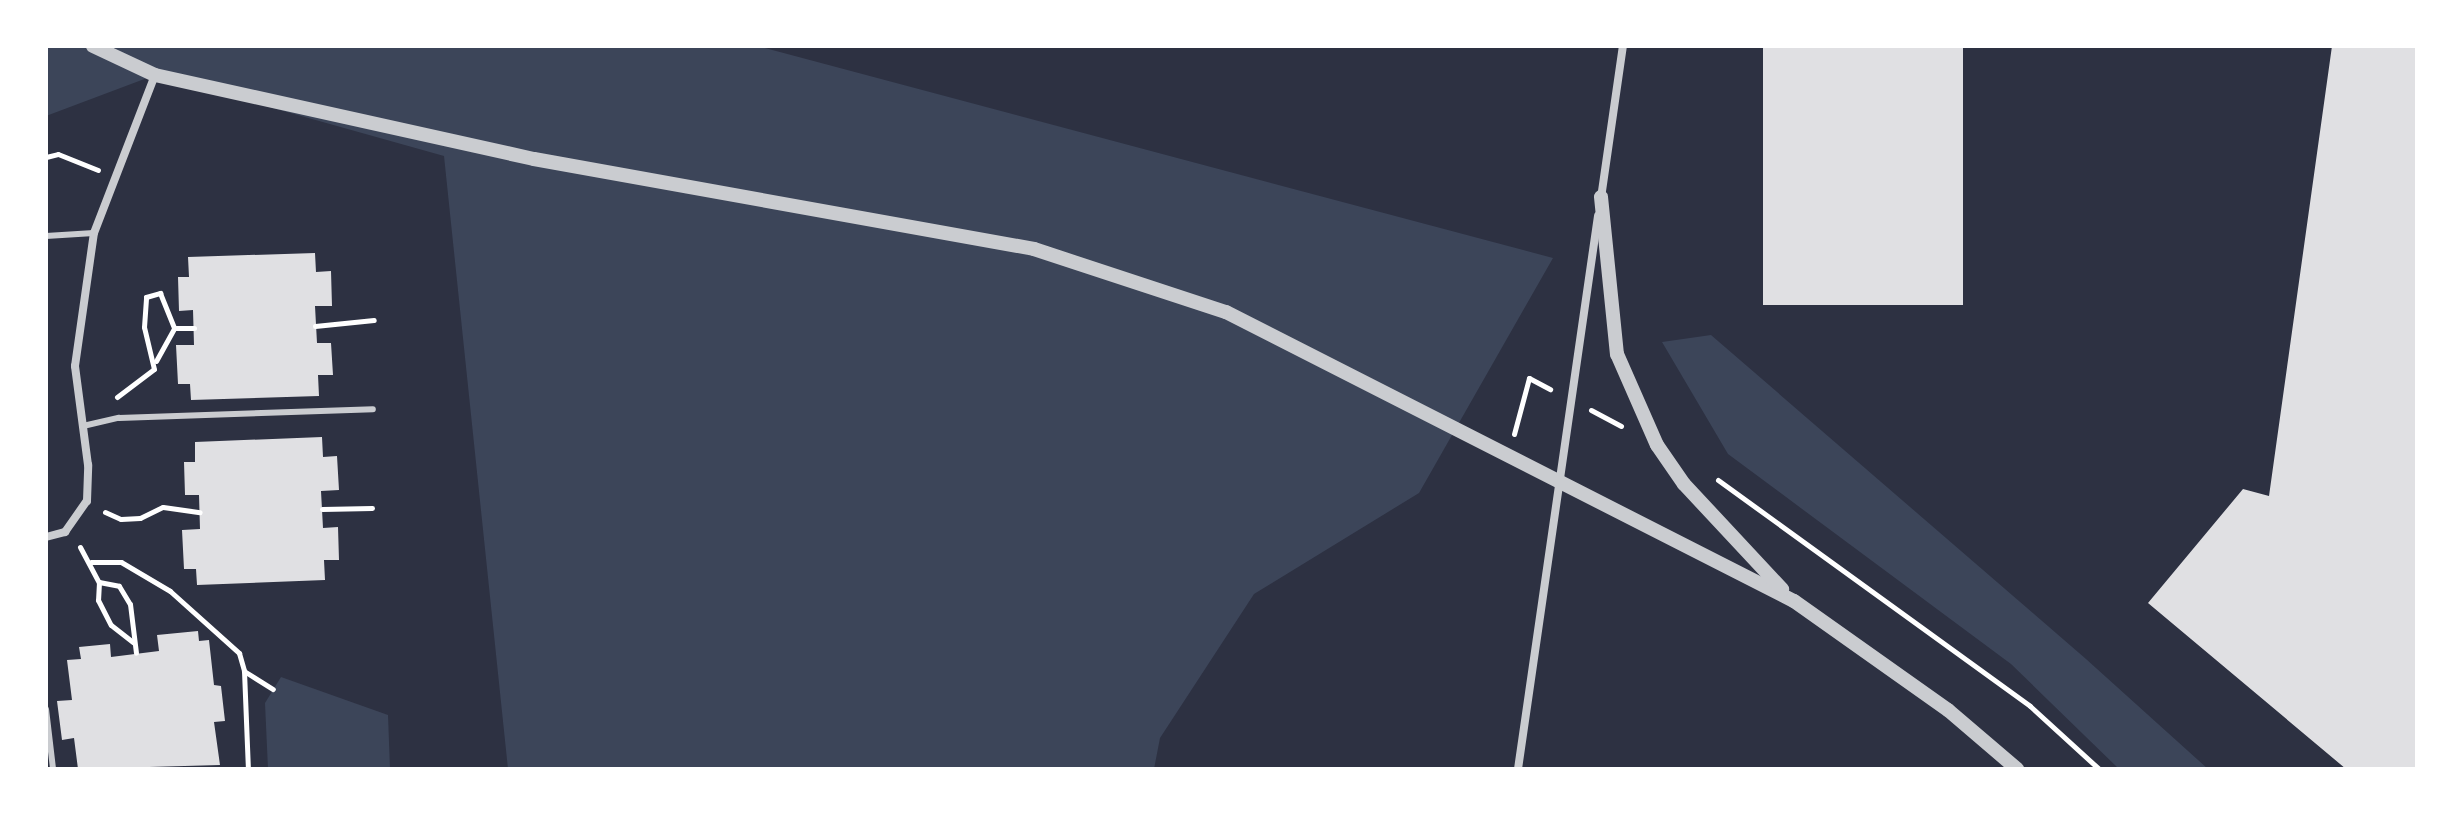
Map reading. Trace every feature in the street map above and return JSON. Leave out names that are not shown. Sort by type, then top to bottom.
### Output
[{"type":"street","points":[[93,46],[155,75],[534,159],[1034,249],[1226,312],[1794,601],[1948,710],[2017,769]]},
{"type":"street","points":[[1518,769],[1623,46]]},
{"type":"street","points":[[46,537],[65,532],[87,501],[83,426],[75,366],[94,233],[155,75]]},
{"type":"street","points":[[1601,197],[1617,354],[1657,445],[1684,484],[1794,601]]},
{"type":"lane","points":[[46,236],[94,233]]},
{"type":"lane","points":[[83,426],[119,418],[373,409]]},
{"type":"lane","points":[[46,709],[53,769]]},
{"type":"path","points":[[46,157],[58,154],[117,178]]},
{"type":"path","points":[[155,362],[144,327],[146,297],[160,293],[174,328]]},
{"type":"path","points":[[315,326],[374,320]]},
{"type":"path","points":[[174,328],[194,328]]},
{"type":"path","points":[[119,418],[117,397],[144,378],[174,328]]},
{"type":"path","points":[[1713,476],[2030,706],[2099,769]]},
{"type":"path","points":[[87,501],[121,519],[140,518],[163,507],[200,512]]},
{"type":"path","points":[[322,509],[372,508]]},
{"type":"path","points":[[65,532],[91,562],[99,582],[98,600],[111,625],[133,642]]},
{"type":"path","points":[[91,562],[121,562],[170,591],[239,653],[244,671],[248,769]]},
{"type":"path","points":[[99,582],[119,586],[130,604],[136,653]]},
{"type":"path","points":[[244,671],[273,689]]},
{"type":"shaded area","points":[[46,46],[757,46],[1553,258],[1419,493],[1254,594],[1160,738],[1154,769],[508,769],[444,156],[155,75],[46,116]]},
{"type":"shaded area","points":[[1711,335],[2086,659],[2208,769],[2119,769],[2011,664],[1728,454],[1662,342]]},
{"type":"shaded area","points":[[281,677],[388,715],[390,769],[268,769],[265,703]]},
{"type":"building","points":[[1763,46],[1963,46],[1963,305],[1763,305]]},
{"type":"building","points":[[2332,46],[2417,46],[2417,769],[2346,769],[2148,603],[2243,489],[2269,496]]},
{"type":"building","points":[[315,253],[316,272],[331,271],[332,306],[315,306],[317,343],[331,343],[333,375],[318,375],[319,396],[191,400],[190,384],[178,384],[176,345],[194,345],[193,310],[179,311],[178,277],[189,277],[188,257]]},
{"type":"building","points":[[322,437],[323,457],[337,456],[339,490],[321,491],[323,528],[338,527],[339,560],[324,560],[325,580],[197,585],[196,569],[184,569],[182,530],[200,529],[199,495],[185,495],[184,462],[195,462],[195,442]]},
{"type":"building","points":[[198,631],[199,641],[209,640],[214,685],[221,686],[225,721],[214,722],[220,765],[78,769],[74,738],[62,740],[57,701],[72,700],[67,660],[81,659],[79,647],[110,644],[111,657],[159,651],[157,635]]}]
